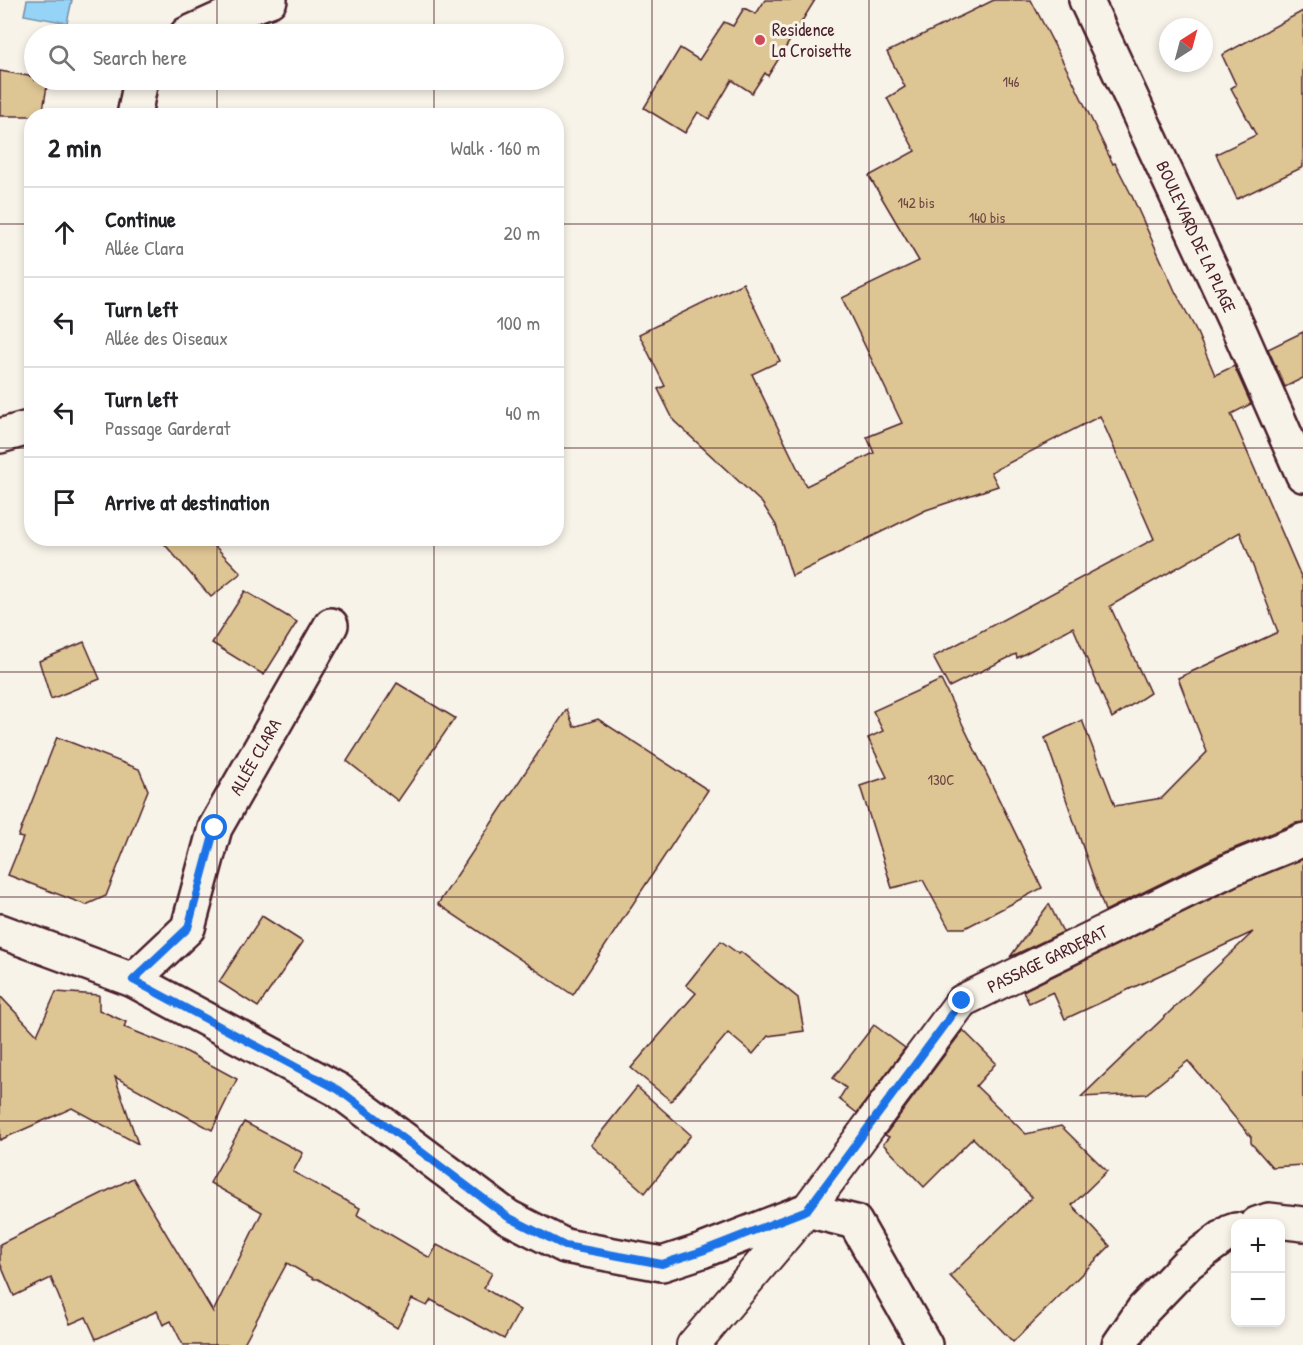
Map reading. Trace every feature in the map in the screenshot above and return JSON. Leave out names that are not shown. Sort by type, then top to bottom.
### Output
[{"type":"street","points":[[209,24],[270,0]]},
{"type":"street","name":"BOULEVARD DE LA PLAGE","points":[[1086,0],[1240,332],[1303,475]]},
{"type":"street","points":[[136,108],[139,90]]},
{"type":"street","points":[[0,436],[24,429]]},
{"type":"street","name":"ALLÉE CLARA","points":[[133,980],[188,928],[215,828],[332,625]]},
{"type":"street","name":"PASSAGE GARDERAT","points":[[693,1345],[807,1210],[962,1001],[1232,869],[1303,840]]},
{"type":"street","points":[[0,931],[133,980],[339,1090],[508,1217],[565,1246],[662,1264],[807,1210],[855,1222],[925,1345]]},
{"type":"street","points":[[1285,1222],[1303,1224]]},
{"type":"street","points":[[1119,1345],[1143,1310],[1188,1263],[1231,1232]]},
{"type":"water","points":[[27,0],[72,0],[67,23],[24,15]]},
{"type":"building","points":[[765,0],[815,0],[768,76],[765,73],[752,93],[732,80],[709,119],[698,112],[685,133],[644,108],[680,48],[699,60],[724,22],[733,26],[744,8],[756,14]]},
{"type":"building","points":[[994,0],[1031,0],[1113,164],[1115,163],[1131,194],[1215,375],[1234,366],[1251,404],[1231,414],[1303,581],[1303,822],[1225,852],[1105,911],[1045,738],[1082,720],[1115,806],[1162,798],[1207,752],[1178,678],[1278,632],[1240,532],[1110,606],[1150,693],[1112,718],[1073,627],[1017,658],[1016,654],[949,687],[933,657],[1154,539],[1100,416],[991,472],[998,486],[926,510],[792,576],[776,525],[762,503],[674,421],[658,389],[665,386],[639,334],[743,283],[780,361],[752,374],[806,486],[874,453],[867,437],[902,423],[842,298],[919,261],[869,176],[915,151],[887,98],[905,87],[887,52]]},
{"type":"building","points":[[1303,11],[1303,167],[1237,199],[1216,154],[1256,135],[1231,88],[1236,85],[1222,55]]},
{"type":"building","points":[[0,71],[24,75],[24,90],[46,90],[43,108],[24,108],[24,116],[0,116]]},
{"type":"building","points":[[1303,332],[1303,378],[1285,387],[1268,349]]},
{"type":"building","points":[[166,546],[215,546],[241,573],[211,597]]},
{"type":"building","points":[[245,591],[297,622],[264,675],[212,643]]},
{"type":"building","points":[[84,642],[100,679],[51,699],[39,661]]},
{"type":"building","points":[[941,680],[1042,888],[965,928],[949,928],[923,880],[892,888],[860,786],[887,777],[868,738],[883,731],[873,711]]},
{"type":"building","points":[[397,683],[455,718],[398,801],[347,761]]},
{"type":"building","points":[[567,709],[574,727],[598,719],[708,790],[573,995],[438,904]]},
{"type":"building","points":[[57,737],[139,769],[148,790],[106,896],[86,905],[8,875],[23,838],[18,837]]},
{"type":"building","points":[[1303,859],[1303,1165],[1272,1167],[1251,1143],[1251,1137],[1188,1061],[1146,1094],[1081,1097],[1253,932],[1065,1019],[1053,992],[1029,1003],[1023,991],[1239,885]]},
{"type":"building","points":[[1049,904],[1063,932],[1010,957]]},
{"type":"building","points":[[262,916],[303,942],[258,1007],[219,982]]},
{"type":"building","points":[[721,941],[739,954],[741,952],[798,998],[804,1031],[768,1036],[753,1054],[728,1033],[671,1101],[631,1068],[696,993],[686,985]]},
{"type":"building","points":[[56,992],[99,995],[99,1010],[126,1022],[124,1027],[187,1052],[237,1079],[212,1130],[115,1077],[138,1144],[72,1108],[0,1140],[0,996],[37,1035]]},
{"type":"building","points":[[874,1025],[905,1048],[857,1113],[839,1099],[846,1088],[833,1078]]},
{"type":"building","points":[[963,1030],[996,1063],[976,1086],[1026,1134],[1061,1126],[1107,1171],[1072,1205],[1110,1246],[1013,1342],[950,1276],[1032,1197],[973,1138],[924,1187],[883,1144],[889,1137],[885,1135]]},
{"type":"building","points":[[637,1087],[691,1135],[645,1193],[591,1145]]},
{"type":"building","points":[[244,1122],[303,1153],[293,1172],[360,1208],[357,1215],[430,1258],[437,1245],[492,1273],[484,1288],[520,1310],[504,1339],[431,1300],[427,1306],[412,1299],[397,1328],[318,1279],[314,1279],[287,1263],[243,1345],[183,1345],[171,1321],[163,1325],[157,1311],[96,1339],[86,1317],[70,1324],[51,1278],[14,1296],[0,1263],[0,1244],[133,1178],[213,1312],[262,1212],[210,1183]]},
{"type":"place","name":"Residence La Croisette","points":[[760,40]]},
{"type":"route","points":[[215,828],[188,928],[133,980],[339,1090],[508,1217],[565,1246],[662,1264],[807,1210],[962,1001]]}]
